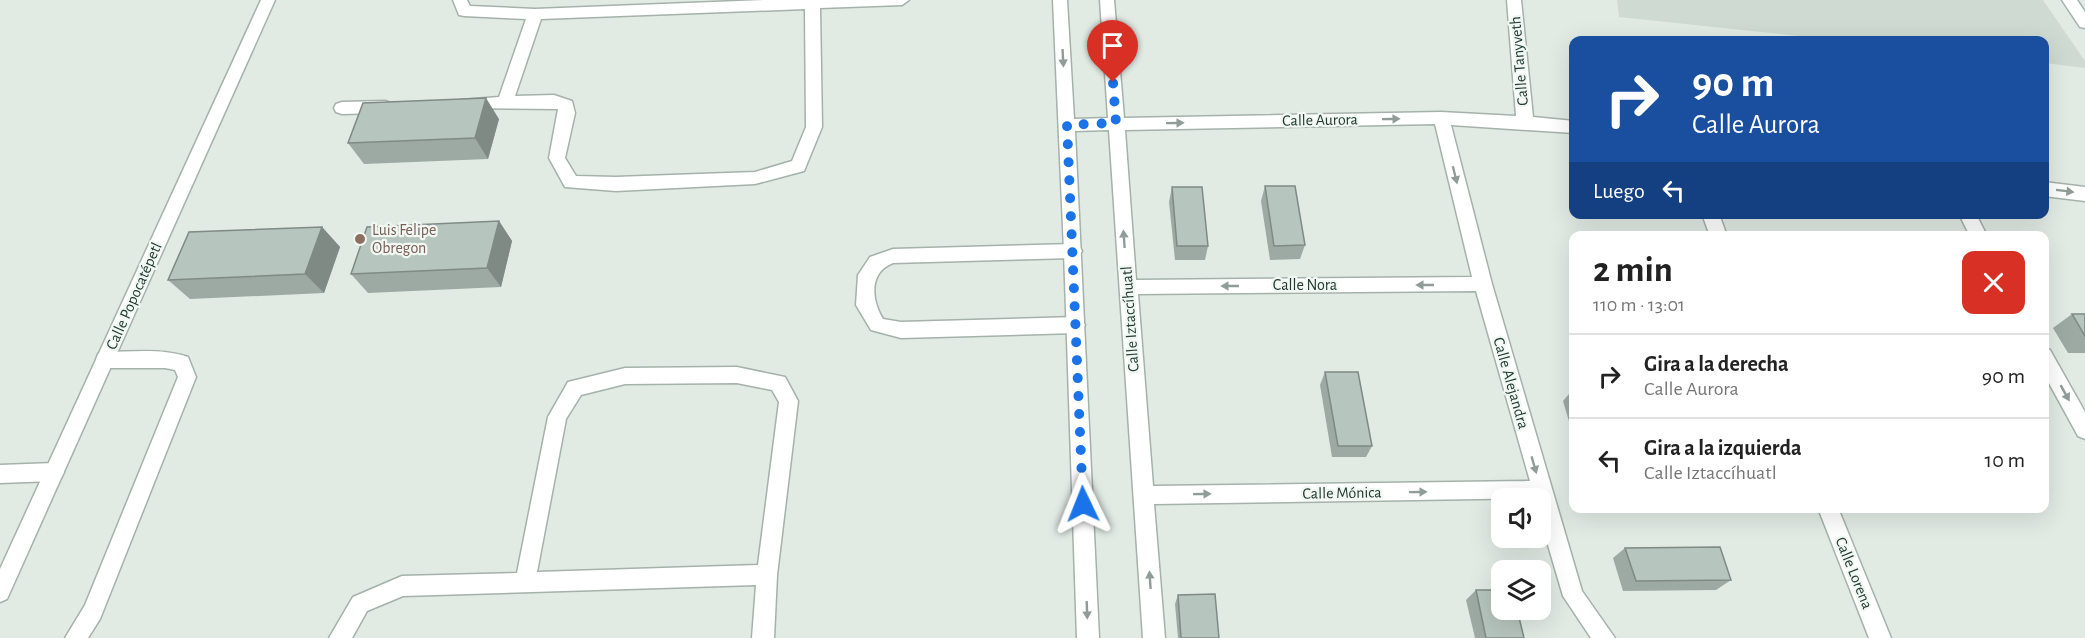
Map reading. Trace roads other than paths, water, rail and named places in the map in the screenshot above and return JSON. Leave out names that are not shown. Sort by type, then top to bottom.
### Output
[{"type":"street","name":"Calle Popocatépetl","points":[[0,592],[268,0]]},
{"type":"street","points":[[460,0],[464,11],[535,14],[674,4],[812,4],[902,0]]},
{"type":"street","points":[[1060,0],[1073,251],[1088,638]]},
{"type":"street","name":"Calle Iztaccíhuatl","points":[[1107,0],[1154,638]]},
{"type":"street","name":"Calle Tanyveth","points":[[1514,0],[1525,122]]},
{"type":"street","points":[[2069,0],[2085,23]]},
{"type":"street","points":[[447,104],[554,101],[566,105],[567,114],[557,158],[571,182],[616,184],[755,178],[798,166],[814,127],[812,4]]},
{"type":"street","points":[[506,102],[535,14]]},
{"type":"street","points":[[342,108],[400,106]]},
{"type":"street","name":"Calle Aurora","points":[[1067,125],[1441,118],[1569,126]]},
{"type":"street","name":"Calle Alejandra","points":[[1441,118],[1483,284],[1540,488]]},
{"type":"street","points":[[2049,190],[2085,194]]},
{"type":"street","points":[[1073,251],[893,256],[876,262],[867,275],[865,305],[877,325],[901,330],[1076,325]]},
{"type":"street","name":"Calle Nora","points":[[1128,287],[1483,284]]},
{"type":"street","points":[[76,638],[93,612],[187,377],[181,363],[165,360],[105,360]]},
{"type":"street","points":[[2049,365],[2085,430]]},
{"type":"street","points":[[525,584],[557,417],[575,388],[625,376],[737,375],[778,383],[789,401],[767,575],[764,638]]},
{"type":"street","points":[[0,474],[54,472]]},
{"type":"street","name":"Calle Mónica","points":[[1143,495],[1491,491]]},
{"type":"street","name":"Calle Lorena","points":[[1830,513],[1880,638]]},
{"type":"street","name":"Calle Alejandra","points":[[1551,524],[1572,596],[1604,638]]},
{"type":"street","points":[[340,638],[360,604],[402,586],[767,575]]},
{"type":"place","name":"Luis Felipe Obregon","points":[[360,239]]}]
